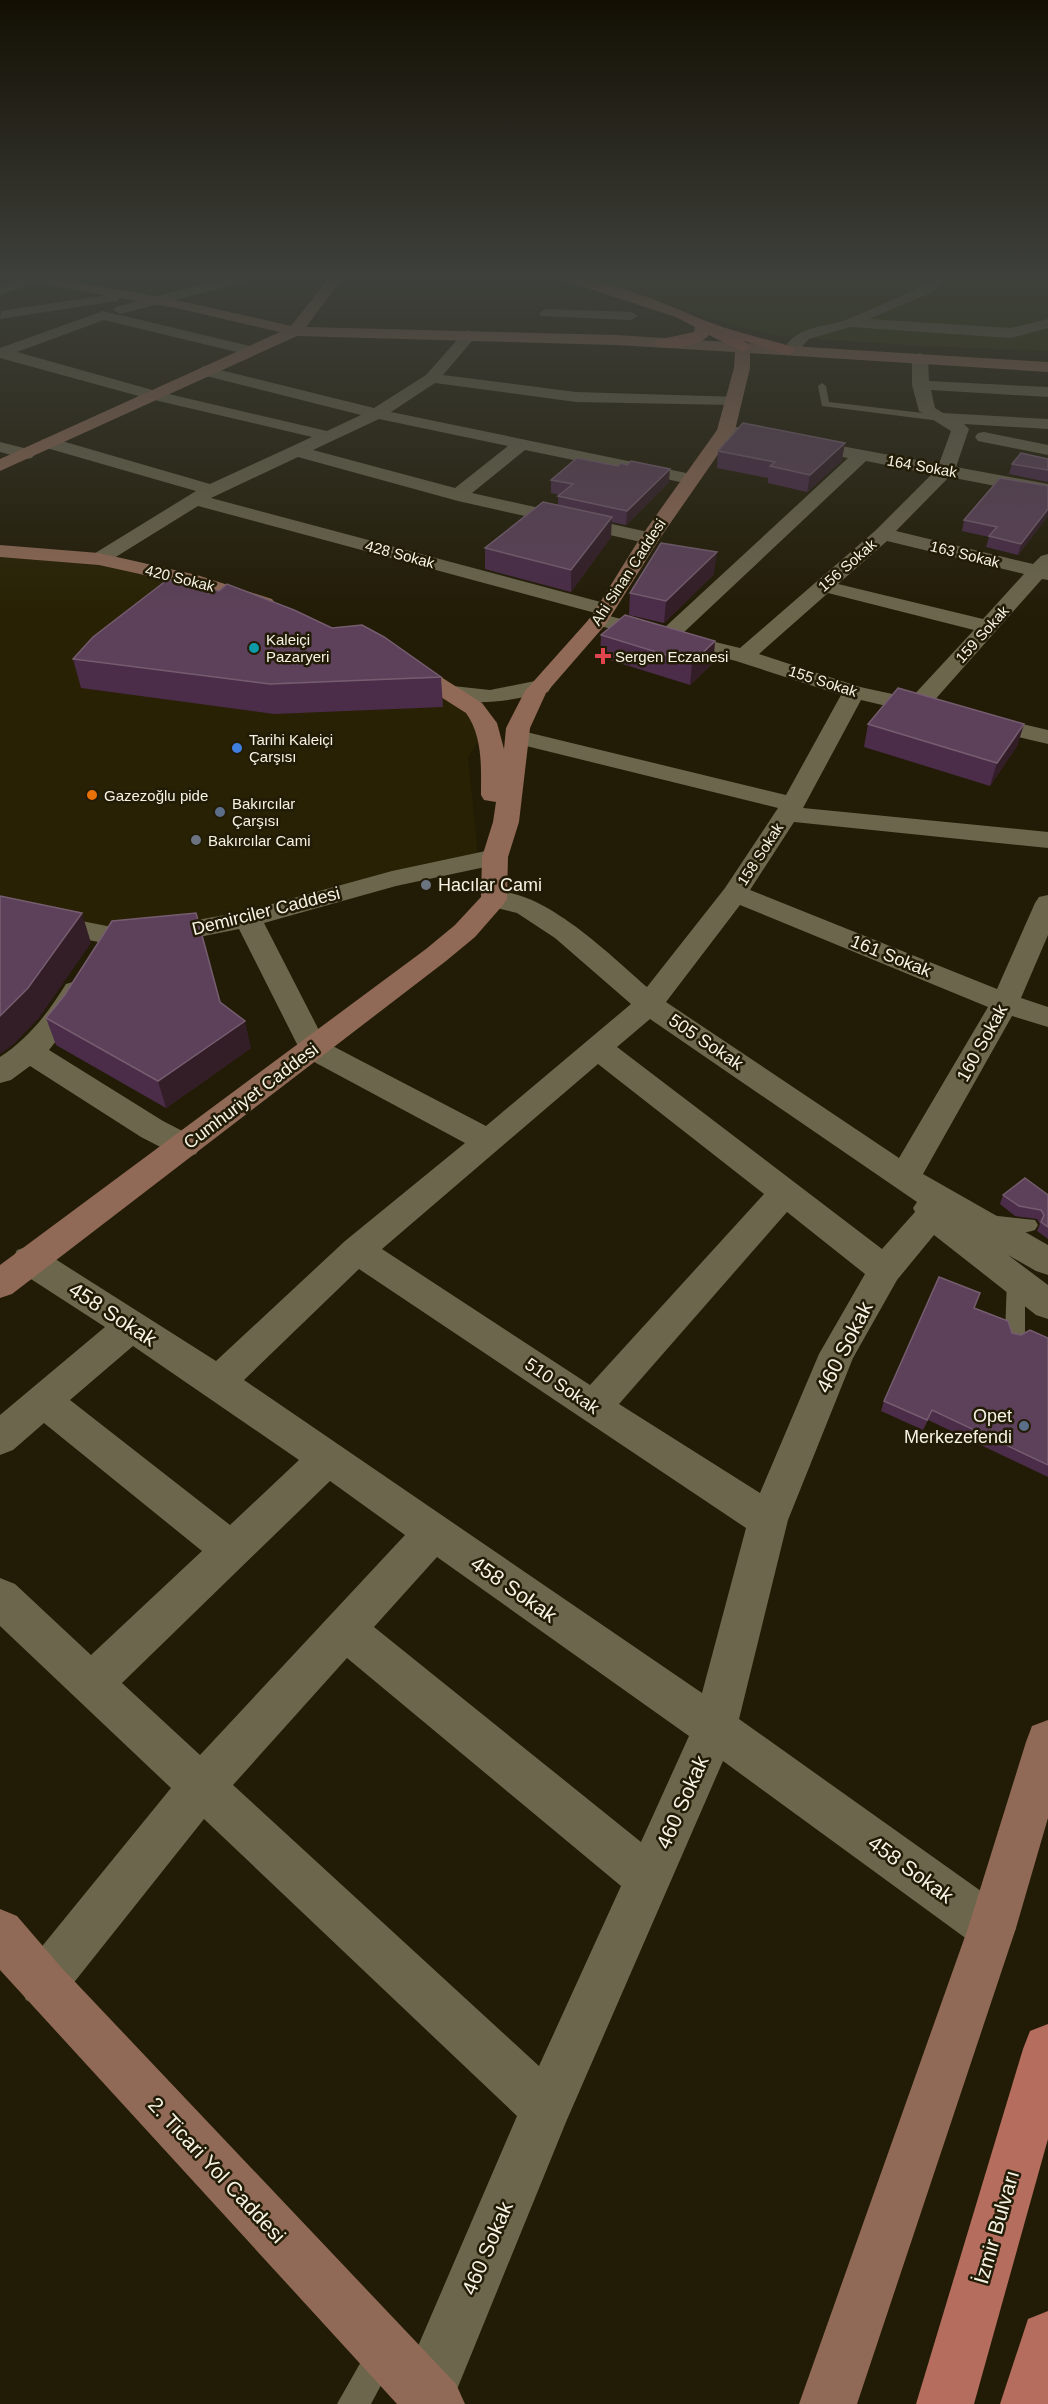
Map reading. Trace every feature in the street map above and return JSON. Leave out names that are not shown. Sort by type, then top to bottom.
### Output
[{"type":"main road","name":"İzmir Bulvarı","points":[[945,2404],[1048,2049]]},
{"type":"main road","points":[[1029,2404],[1048,2339]]},
{"type":"street","points":[[138,391],[328,436]]},
{"type":"street","points":[[0,466],[160,391]]},
{"type":"street","points":[[285,391],[377,414],[690,479]]},
{"type":"street","points":[[99,559],[203,495],[377,414],[412,391]]},
{"type":"street","points":[[532,391],[576,397],[734,400]]},
{"type":"street","name":"Ahi Sinan Caddesi","points":[[494,899],[496,853],[506,822],[518,728],[540,687],[602,614],[650,538],[726,430],[736,391]]},
{"type":"street","points":[[922,391],[927,411],[960,429],[946,470]]},
{"type":"street","points":[[940,418],[1048,424]]},
{"type":"street","name":"164 Sokak","points":[[726,430],[1048,490]]},
{"type":"street","points":[[959,432],[1048,450]]},
{"type":"street","name":"428 Sokak","points":[[49,443],[203,495],[602,614]]},
{"type":"street","points":[[458,495],[523,443]]},
{"type":"street","points":[[0,447],[26,454]]},
{"type":"street","points":[[297,451],[458,495],[650,538]]},
{"type":"street","points":[[667,637],[862,455]]},
{"type":"street","name":"156 Sokak","points":[[744,656],[883,534],[946,470]]},
{"type":"street","name":"163 Sokak","points":[[883,534],[1045,569]]},
{"type":"street","name":"420 Sokak","points":[[0,551],[99,559],[207,583],[288,611]]},
{"type":"street","name":"159 Sokak","points":[[916,707],[1045,569]]},
{"type":"street","points":[[823,586],[989,627]]},
{"type":"street","name":"155 Sokak","points":[[602,614],[667,637],[744,656],[854,692],[1048,737]]},
{"type":"street","points":[[383,652],[453,693],[474,708],[485,723],[493,754],[493,824],[496,853]]},
{"type":"street","points":[[453,693],[490,696],[540,687]]},
{"type":"street","name":"158 Sokak","points":[[649,1004],[735,893],[790,809],[854,692]]},
{"type":"street","points":[[518,737],[790,809],[1048,840]]},
{"type":"street","name":"Demirciler Caddesi","points":[[0,913],[101,952],[170,933],[248,919],[496,853]]},
{"type":"street","name":"161 Sokak","points":[[735,893],[1005,1003],[1048,1017]]},
{"type":"street","name":"505 Sokak","points":[[494,899],[526,907],[565,932],[649,1004],[919,1194],[1048,1305]]},
{"type":"street","name":"Cumhuriyet Caddesi","points":[[15,1272],[436,955],[465,931],[494,899]]},
{"type":"street","name":"160 Sokak","points":[[919,1194],[1048,903]]},
{"type":"street","points":[[248,919],[314,1049],[489,1142]]},
{"type":"street","points":[[0,1071],[30,1052],[62,1015],[101,952]]},
{"type":"street","points":[[218,1382],[357,1250],[489,1142],[649,1004]]},
{"type":"street","points":[[598,1048],[885,1270]]},
{"type":"street","points":[[30,1052],[152,1129],[185,1146]]},
{"type":"street","points":[[593,1407],[785,1192]]},
{"type":"street","name":"505 Sokak","points":[[919,1194],[980,1222],[1048,1262]]},
{"type":"street","name":"460 Sokak","points":[[431,2400],[546,2108],[715,1728],[768,1520],[837,1354],[885,1270],[910,1238],[919,1194]]},
{"type":"street","name":"510 Sokak","points":[[357,1250],[768,1520]]},
{"type":"street","name":"458 Sokak","points":[[15,1272],[131,1326],[218,1382],[715,1728],[992,1928]]},
{"type":"street","points":[[0,1438],[131,1326]]},
{"type":"street","points":[[43,1401],[231,1550]]},
{"type":"street","points":[[91,1684],[327,1459]]},
{"type":"street","points":[[43,1983],[203,1785],[433,1533]]},
{"type":"street","points":[[0,1598],[203,1785],[546,2108]]},
{"type":"street","points":[[345,1630],[648,1878]]},
{"type":"street","points":[[833,2393],[992,1928],[1048,1742]]},
{"type":"street","name":"2. Ticari Yol Caddesi","points":[[0,1933],[43,1983],[431,2400]]},
{"type":"lane","points":[[823,391],[825,404],[940,418]]},
{"type":"lane","points":[[980,1222],[1029,1225]]},
{"type":"lane","points":[[1015,1335],[1016,1279]]},
{"type":"lane","points":[[353,2404],[384,2350]]},
{"type":"shaded area","name":"Tarihi Kaleiçi Çarşısı","points":[[0,551],[99,559],[190,579],[474,708],[481,739],[468,757],[478,855],[248,919],[112,936],[0,913]]},
{"type":"building","points":[[743,423],[845,443],[810,475],[770,466],[775,462],[718,451]]},
{"type":"building","points":[[1021,453],[1048,459],[1048,470],[1012,464]]},
{"type":"building","points":[[577,458],[618,466],[621,463],[627,465],[631,461],[670,469],[627,511],[558,496],[573,484],[551,480]]},
{"type":"building","points":[[1000,478],[1048,486],[1048,509],[1021,544],[989,536],[997,527],[964,520]]},
{"type":"building","points":[[543,502],[612,517],[571,570],[485,548]]},
{"type":"building","points":[[661,543],[717,552],[666,601],[630,593]]},
{"type":"building","points":[[167,580],[219,591],[227,584],[294,610],[332,628],[362,625],[384,637],[441,677],[270,684],[73,659],[93,637]]},
{"type":"building","points":[[625,615],[715,641],[692,663],[601,635]]},
{"type":"building","points":[[898,688],[1024,724],[997,763],[868,724]]},
{"type":"building","points":[[0,896],[82,913],[28,988],[0,1016]]},
{"type":"building","points":[[196,913],[220,1002],[245,1021],[158,1081],[46,1018],[64,996],[112,921]]},
{"type":"building","points":[[1025,1178],[1048,1195],[1048,1227],[1041,1222],[1044,1215],[1041,1210],[1019,1206],[1003,1195]]},
{"type":"building","points":[[939,1277],[980,1293],[974,1308],[1008,1321],[1012,1333],[1021,1335],[1030,1330],[1048,1338],[1048,1465],[932,1410],[927,1420],[884,1401]]},
{"type":"place","name":"Kaleiçi Pazaryeri","points":[[254,648]]},
{"type":"place","name":"Sergen Eczanesi","points":[[603,656]]},
{"type":"place","name":"Tarihi Kaleiçi Çarşısı","points":[[237,748]]},
{"type":"place","name":"Gazezoğlu pide","points":[[92,795]]},
{"type":"place","name":"Bakırcılar Çarşısı","points":[[220,812]]},
{"type":"place","name":"Bakırcılar Cami","points":[[196,840]]},
{"type":"place","name":"Hacılar Cami","points":[[426,885]]},
{"type":"place","name":"Opet Merkezefendi","points":[[1024,1426]]}]
